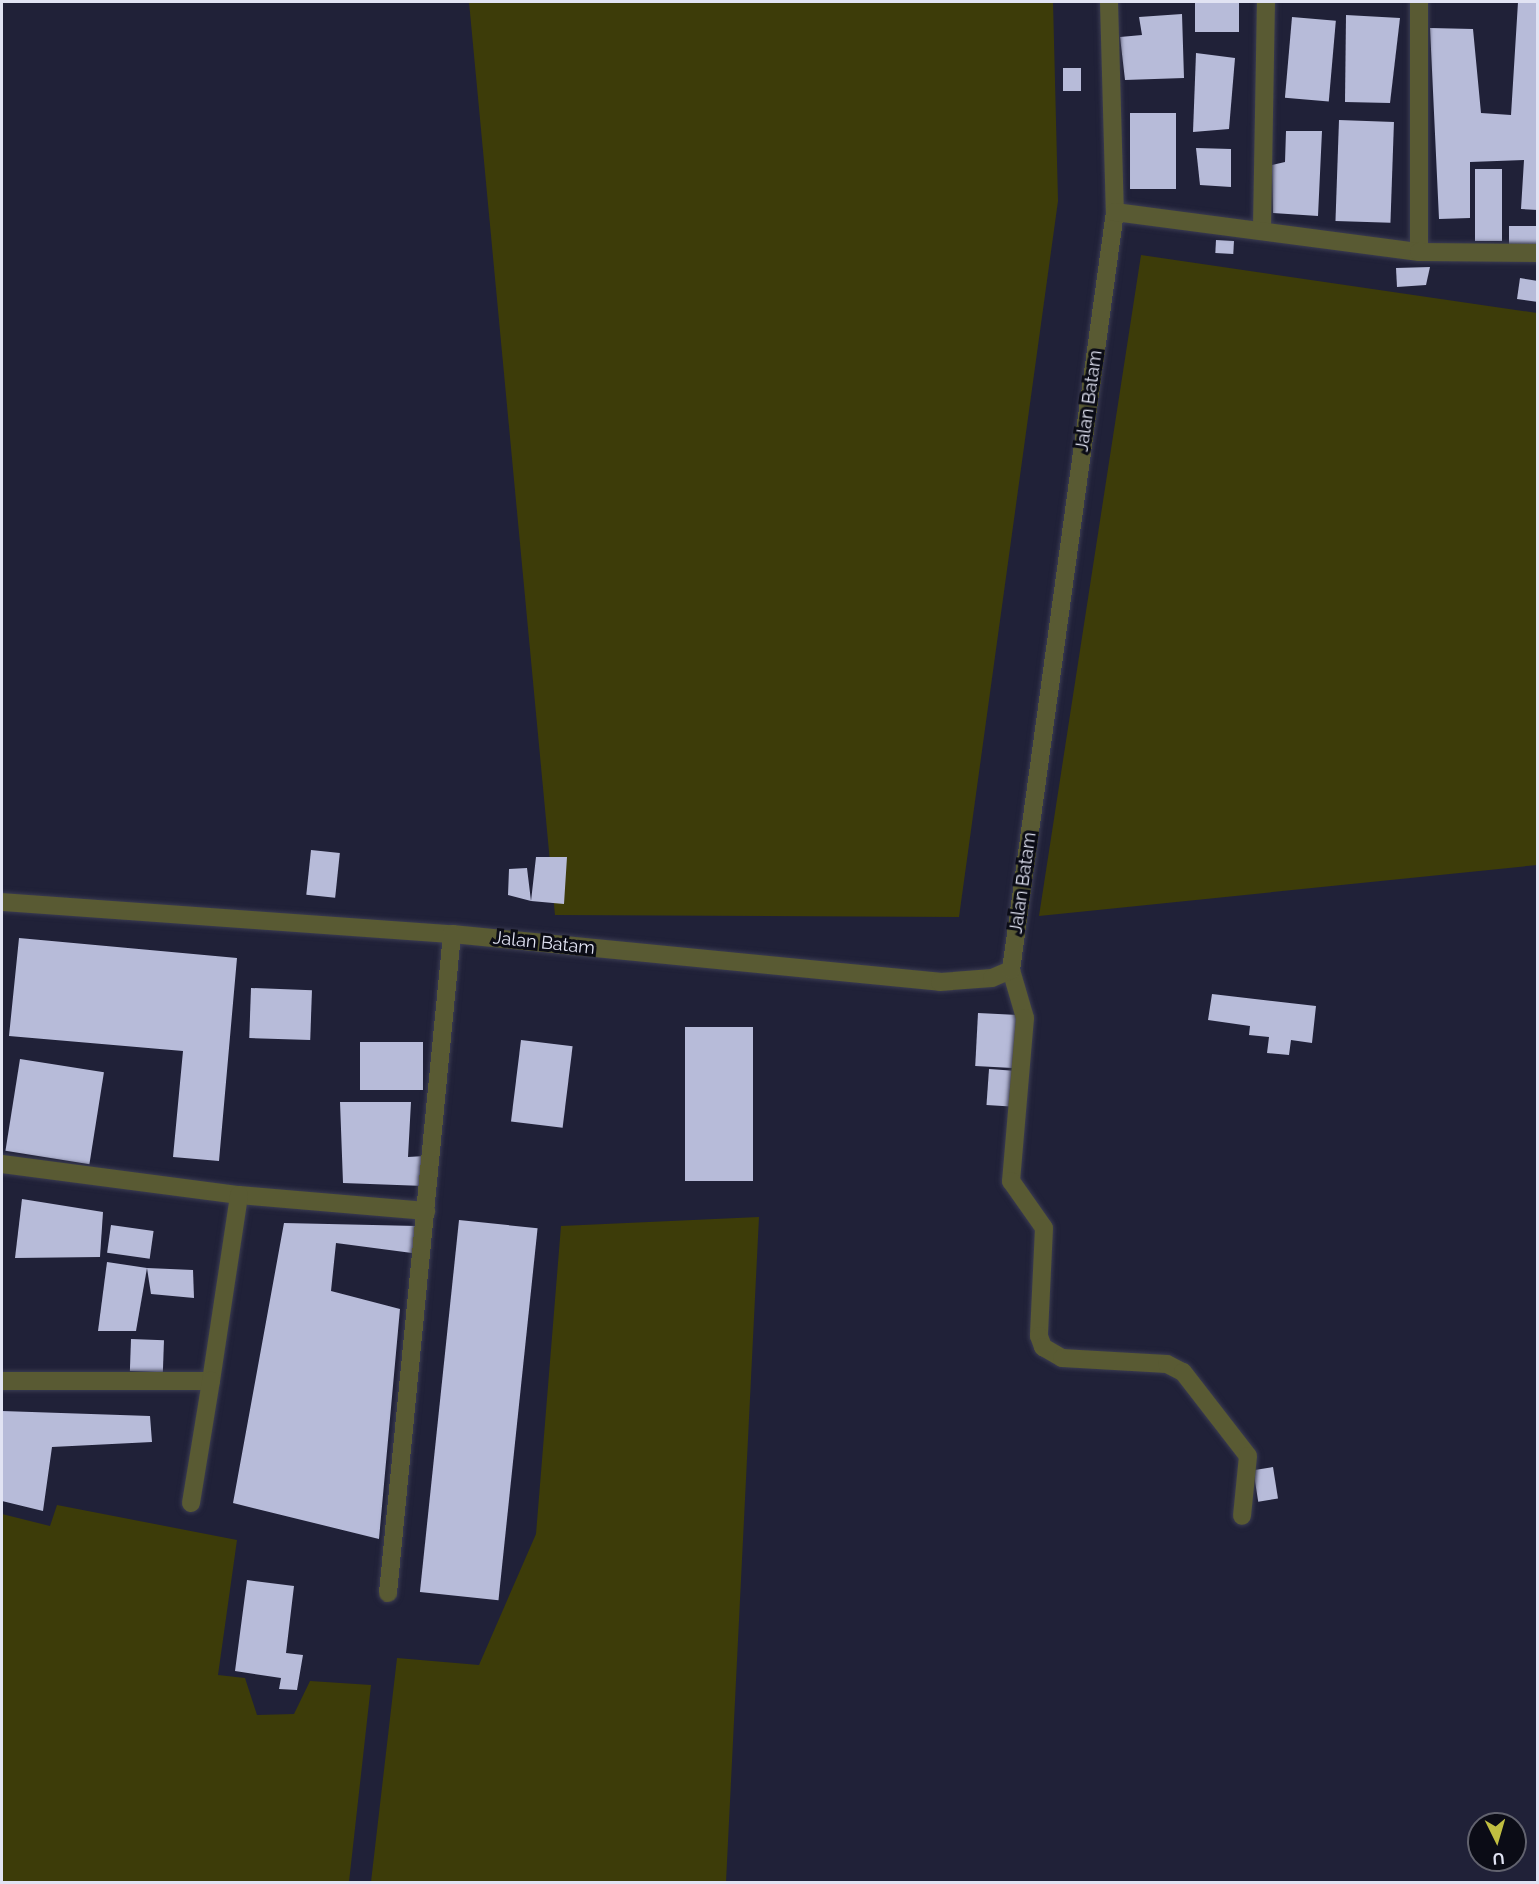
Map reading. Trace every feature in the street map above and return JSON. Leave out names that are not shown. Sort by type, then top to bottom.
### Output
[{"type":"street","name":"Jalan Batam","points":[[2,902],[452,934],[940,982],[992,978],[1011,970],[1115,212],[1109,2]]},
{"type":"street","points":[[1262,228],[1266,2]]},
{"type":"street","points":[[1419,2],[1419,252]]},
{"type":"street","points":[[1115,212],[1262,228],[1419,252],[1538,253]]},
{"type":"street","points":[[388,1593],[452,934]]},
{"type":"street","points":[[1011,970],[1025,1017],[1011,1181],[1044,1228],[1039,1336],[1044,1347],[1062,1358],[1167,1364],[1183,1372],[1248,1456],[1242,1516]]},
{"type":"street","points":[[2,1164],[239,1195],[426,1211]]},
{"type":"street","points":[[191,1503],[239,1195]]},
{"type":"street","points":[[2,1381],[211,1382]]},
{"type":"shaded area","points":[[469,2],[1053,2],[1058,201],[959,917],[555,915]]},
{"type":"shaded area","points":[[1141,255],[1537,313],[1537,865],[1039,916]]},
{"type":"shaded area","points":[[759,1217],[726,1882],[371,1882],[397,1658],[479,1665],[536,1534],[561,1226]]},
{"type":"shaded area","points":[[57,1505],[237,1540],[218,1675],[245,1678],[257,1715],[294,1714],[310,1681],[371,1685],[349,1882],[2,1882],[2,1514],[50,1526]]},
{"type":"building","points":[[1195,2],[1239,2],[1239,32],[1195,32]]},
{"type":"building","points":[[1518,2],[1538,2],[1538,210],[1521,209],[1524,160],[1470,162],[1470,218],[1439,219],[1430,28],[1473,29],[1481,113],[1511,115]]},
{"type":"building","points":[[1182,14],[1184,78],[1125,80],[1120,37],[1142,35],[1139,17]]},
{"type":"building","points":[[1346,15],[1400,18],[1390,103],[1345,102]]},
{"type":"building","points":[[1292,17],[1336,21],[1329,102],[1285,98]]},
{"type":"building","points":[[1196,53],[1235,58],[1229,129],[1193,132]]},
{"type":"building","points":[[1063,68],[1081,68],[1081,91],[1063,91]]},
{"type":"building","points":[[1130,113],[1176,113],[1176,189],[1130,189]]},
{"type":"building","points":[[1339,120],[1394,122],[1390,223],[1335,221]]},
{"type":"building","points":[[1286,131],[1322,131],[1318,216],[1273,213],[1272,165],[1285,162]]},
{"type":"building","points":[[1196,148],[1231,149],[1231,187],[1200,185]]},
{"type":"building","points":[[1475,169],[1502,169],[1502,241],[1475,241]]},
{"type":"building","points":[[1509,226],[1538,226],[1538,247],[1509,247]]},
{"type":"building","points":[[1216,240],[1234,241],[1233,254],[1215,253]]},
{"type":"building","points":[[1430,267],[1426,285],[1397,287],[1396,268]]},
{"type":"building","points":[[1520,278],[1538,281],[1538,302],[1517,299]]},
{"type":"building","points":[[311,850],[340,853],[335,898],[306,895]]},
{"type":"building","points":[[536,857],[567,857],[564,904],[531,901]]},
{"type":"building","points":[[527,868],[531,901],[508,895],[509,869]]},
{"type":"building","points":[[19,938],[237,958],[219,1161],[173,1157],[183,1051],[9,1036]]},
{"type":"building","points":[[251,988],[312,990],[310,1040],[249,1038]]},
{"type":"building","points":[[1212,994],[1316,1006],[1312,1043],[1291,1040],[1289,1055],[1267,1053],[1269,1037],[1249,1035],[1250,1026],[1208,1020]]},
{"type":"building","points":[[978,1013],[1020,1015],[1017,1068],[975,1066]]},
{"type":"building","points":[[685,1027],[753,1027],[753,1181],[685,1181]]},
{"type":"building","points":[[521,1040],[573,1046],[563,1128],[511,1121]]},
{"type":"building","points":[[360,1042],[423,1042],[423,1090],[360,1090]]},
{"type":"building","points":[[20,1059],[104,1072],[89,1164],[5,1151]]},
{"type":"building","points":[[989,1069],[1017,1071],[1014,1107],[986,1105]]},
{"type":"building","points":[[340,1102],[411,1102],[408,1157],[425,1156],[424,1186],[343,1183]]},
{"type":"building","points":[[22,1199],[103,1212],[100,1257],[15,1258]]},
{"type":"building","points":[[459,1220],[538,1228],[498,1600],[420,1592]]},
{"type":"building","points":[[284,1223],[417,1226],[412,1253],[336,1243],[331,1291],[400,1309],[379,1539],[233,1503]]},
{"type":"building","points":[[111,1225],[154,1231],[150,1259],[107,1253]]},
{"type":"building","points":[[107,1262],[147,1268],[136,1331],[98,1331]]},
{"type":"building","points":[[147,1268],[193,1270],[194,1298],[151,1294]]},
{"type":"building","points":[[131,1339],[164,1340],[163,1372],[130,1371]]},
{"type":"building","points":[[2,1411],[150,1416],[152,1442],[52,1447],[43,1511],[2,1501]]},
{"type":"building","points":[[1273,1467],[1278,1499],[1258,1502],[1253,1470]]},
{"type":"building","points":[[247,1580],[294,1586],[286,1653],[303,1655],[297,1690],[279,1689],[281,1678],[235,1671]]}]
